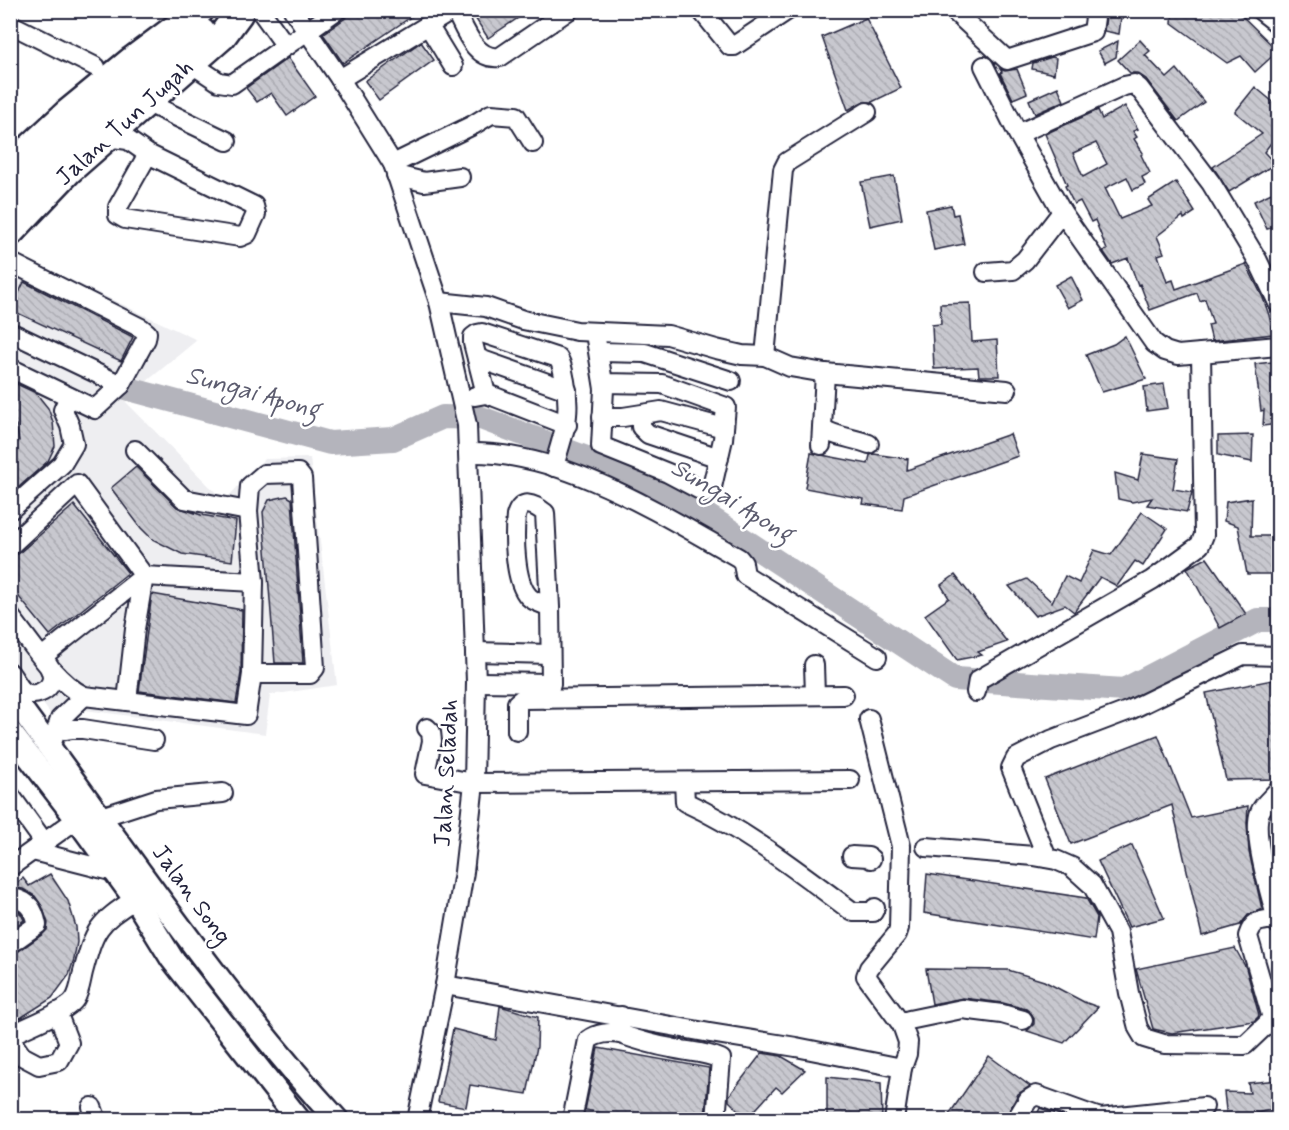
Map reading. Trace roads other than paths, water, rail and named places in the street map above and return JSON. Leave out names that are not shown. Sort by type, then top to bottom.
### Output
[{"type":"highway","name":"Jalan Tun Jugah","points":[[10,147],[96,67],[194,17],[247,11]]},
{"type":"highway","name":"Jalan Tun Jugah","points":[[10,232],[69,171],[192,64],[247,11]]},
{"type":"highway","name":"Jalan Tun Jugah","points":[[10,167],[109,80],[194,17]]},
{"type":"highway","name":"Jalan Tun Jugah","points":[[10,195],[194,17]]},
{"type":"main road","name":"Jalan Song","points":[[10,694],[53,741],[101,818],[234,1000],[291,1069],[337,1119]]},
{"type":"main road","name":"Jalan Song","points":[[10,732],[135,899],[172,959],[299,1119]]},
{"type":"street","name":"Jalan Seladah","points":[[293,10],[340,79],[395,170],[439,302],[465,413],[469,453],[476,682],[474,783],[464,872],[445,985],[417,1119]]},
{"type":"street","points":[[192,64],[219,82],[232,84],[337,10]]},
{"type":"street","points":[[340,79],[454,10],[479,53],[492,58],[500,57],[569,10]]},
{"type":"street","points":[[701,10],[730,46],[788,10]]},
{"type":"street","points":[[953,10],[1007,60],[1093,32],[1096,10]]},
{"type":"street","points":[[1260,10],[1278,24]]},
{"type":"street","points":[[247,11],[286,46]]},
{"type":"street","points":[[10,24],[96,67]]},
{"type":"street","points":[[428,26],[453,66]]},
{"type":"street","points":[[984,66],[1018,134],[1062,212],[1154,343],[1165,351],[1178,355],[1278,346]]},
{"type":"street","points":[[1018,134],[1124,86],[1134,84],[1211,183],[1258,261],[1278,303]]},
{"type":"street","points":[[146,102],[226,141]]},
{"type":"street","points":[[765,356],[783,170],[787,162],[867,112]]},
{"type":"street","points":[[395,170],[490,114],[516,116],[533,143]]},
{"type":"street","points":[[106,137],[128,140],[148,154],[254,206],[256,214],[247,234],[240,237],[125,219],[118,215],[118,207],[148,154]]},
{"type":"street","points":[[395,170],[424,182],[460,177]]},
{"type":"street","points":[[986,272],[1013,270],[1024,260],[1062,212]]},
{"type":"street","points":[[10,368],[95,409],[121,385],[147,333],[11,264]]},
{"type":"street","points":[[439,302],[486,307],[523,320],[595,333],[668,335],[742,355],[765,356],[790,367],[825,373],[1007,390]]},
{"type":"street","points":[[10,332],[121,385]]},
{"type":"street","points":[[486,394],[473,337],[477,334],[482,333],[554,356],[561,363],[569,403],[565,431],[554,467]]},
{"type":"street","points":[[595,333],[600,352],[603,383],[601,446],[668,473],[706,493],[712,487],[726,407],[662,384],[603,383]]},
{"type":"street","points":[[600,352],[645,353],[732,381]]},
{"type":"street","points":[[977,686],[1152,580],[1200,545],[1204,535],[1201,353]]},
{"type":"street","points":[[477,358],[567,390]]},
{"type":"street","points":[[697,395],[702,371]]},
{"type":"street","points":[[825,373],[822,437],[829,433],[848,436],[869,444]]},
{"type":"street","points":[[661,411],[662,384]]},
{"type":"street","points":[[465,413],[486,394]]},
{"type":"street","points":[[486,394],[565,431]]},
{"type":"street","points":[[10,510],[62,464],[74,444],[63,410],[69,397]]},
{"type":"street","points":[[602,417],[642,415],[661,411],[724,428]]},
{"type":"street","points":[[642,415],[641,428],[648,434],[718,458]]},
{"type":"street","points":[[135,450],[184,499],[248,511]]},
{"type":"street","points":[[469,453],[490,452],[554,467],[627,496],[739,558],[743,563],[745,575],[877,657]]},
{"type":"street","points":[[62,464],[144,576],[127,701]]},
{"type":"street","points":[[10,616],[69,686],[84,696],[246,716],[252,674],[254,582],[248,511],[250,486],[264,474],[298,473],[302,478],[315,668],[310,674],[252,674]]},
{"type":"street","points":[[10,546],[77,484]]},
{"type":"street","points":[[549,691],[550,607],[545,513],[533,504],[524,504],[518,509],[516,516],[518,572],[523,588],[530,599],[550,607]]},
{"type":"street","points":[[45,660],[144,576],[254,582]]},
{"type":"street","points":[[475,652],[550,654]]},
{"type":"street","points":[[1047,858],[1011,768],[1016,758],[1052,740],[1130,710],[1243,656],[1278,656]]},
{"type":"street","points":[[10,674],[22,690],[30,694],[37,694],[49,687],[52,681],[45,660]]},
{"type":"street","points":[[814,665],[815,694]]},
{"type":"street","points":[[476,682],[549,691],[844,695]]},
{"type":"street","points":[[517,731],[519,700],[549,691]]},
{"type":"street","points":[[53,741],[60,719],[84,696]]},
{"type":"street","points":[[869,719],[901,846],[899,928],[897,934],[869,968],[866,976],[902,1025],[908,1042],[908,1054],[902,1068],[894,1119]]},
{"type":"street","points":[[427,728],[431,732],[432,741],[425,774],[474,783],[850,780]]},
{"type":"street","points":[[53,741],[72,729],[154,740]]},
{"type":"street","points":[[684,782],[685,802],[718,818],[752,839],[853,912],[873,912],[874,908]]},
{"type":"street","points":[[926,847],[1047,858],[1072,867],[1092,885],[1118,932],[1129,993],[1138,1028],[1144,1038],[1164,1044],[1245,1045],[1275,1014],[1248,936],[1252,925],[1258,921],[1278,921],[1263,864],[1257,822],[1261,809],[1278,790]]},
{"type":"street","points":[[101,818],[156,799],[224,794]]},
{"type":"street","points":[[10,795],[39,847],[115,872]]},
{"type":"street","points":[[10,867],[77,819]]},
{"type":"street","points":[[852,856],[868,857],[872,860]]},
{"type":"street","points":[[10,900],[13,898],[22,900],[34,911],[37,925],[10,944]]},
{"type":"street","points":[[57,1012],[69,1043],[59,1061],[39,1065],[22,1056],[10,1037],[75,1000],[98,928],[110,915],[135,899]]},
{"type":"street","points":[[445,985],[621,1025],[710,1033],[902,1068]]},
{"type":"street","points":[[902,1025],[909,1020],[962,1010],[1002,1014],[1023,1020]]},
{"type":"street","points":[[572,1119],[588,1040],[610,1032],[621,1025]]},
{"type":"street","points":[[621,1025],[637,1041],[709,1054],[722,1059],[716,1119]]},
{"type":"street","points":[[1016,1119],[1028,1100],[1036,1095],[1100,1118],[1204,1107]]},
{"type":"waterway","name":"Sungai Apong","points":[[129,389],[330,443],[393,439],[443,417],[481,418],[626,473],[682,499],[955,679],[1124,690],[1258,620],[1278,620]]}]
